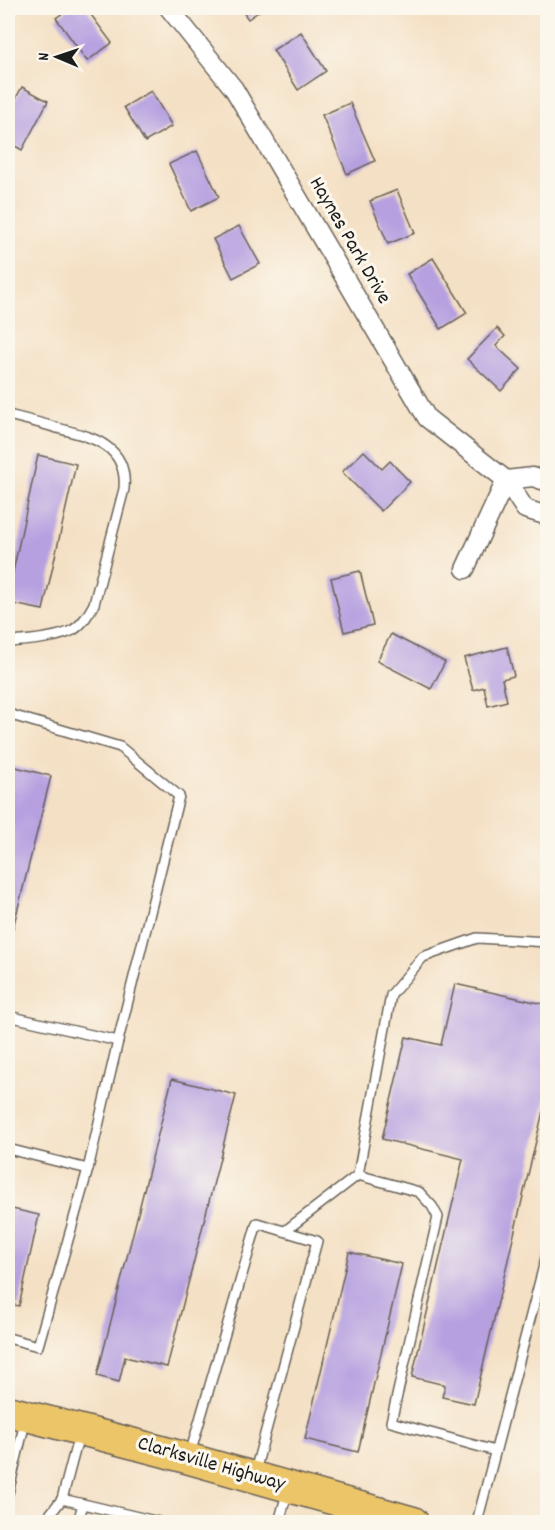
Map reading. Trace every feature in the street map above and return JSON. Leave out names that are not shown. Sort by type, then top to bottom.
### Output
[{"type":"main road","name":"Clarksville Highway","points":[[17,1414],[189,1458],[413,1522]]},
{"type":"street","name":"Haynes Park Drive","points":[[170,8],[234,89],[427,418],[506,480],[525,508],[548,516]]},
{"type":"street","points":[[465,569],[506,480],[533,477],[548,482]]},
{"type":"lane","points":[[8,415],[92,437],[111,449],[120,461],[125,475],[124,489],[94,604],[84,620],[73,630],[57,635],[8,642]]},
{"type":"lane","points":[[8,714],[120,747],[179,796],[88,1169],[38,1346],[8,1338]]},
{"type":"lane","points":[[285,1231],[358,1175],[391,995],[423,957],[477,938],[548,942]]},
{"type":"lane","points":[[8,1016],[118,1041]]},
{"type":"lane","points":[[8,1149],[88,1169]]},
{"type":"lane","points":[[358,1175],[419,1192],[432,1206],[438,1217],[391,1422],[495,1450]]},
{"type":"lane","points":[[189,1458],[257,1223],[285,1231],[317,1241],[253,1477]]},
{"type":"lane","points":[[477,1522],[548,1250]]},
{"type":"lane","points":[[8,1493],[17,1414]]},
{"type":"lane","points":[[48,1522],[51,1513],[62,1499],[81,1429]]},
{"type":"lane","points":[[279,1522],[289,1487]]},
{"type":"lane","points":[[62,1499],[157,1522]]},
{"type":"lane","points":[[78,1522],[83,1504]]},
{"type":"lane","points":[[110,1522],[112,1511]]},
{"type":"building","points":[[70,8],[86,8],[112,43],[87,61],[56,18]]},
{"type":"building","points":[[240,8],[264,8],[248,19]]},
{"type":"building","points":[[301,32],[326,71],[298,90],[273,50]]},
{"type":"building","points":[[22,87],[48,101],[22,150],[8,142],[8,113]]},
{"type":"building","points":[[151,91],[172,126],[145,142],[124,107]]},
{"type":"building","points":[[350,103],[375,161],[347,174],[322,115]]},
{"type":"building","points":[[197,151],[219,197],[191,211],[169,164]]},
{"type":"building","points":[[397,190],[415,233],[388,244],[370,201]]},
{"type":"building","points":[[239,226],[260,264],[233,278],[213,239]]},
{"type":"building","points":[[433,258],[467,313],[441,329],[407,274]]},
{"type":"building","points":[[497,328],[505,336],[496,346],[521,369],[501,391],[467,359]]},
{"type":"building","points":[[364,451],[382,469],[390,461],[410,482],[381,511],[342,472]]},
{"type":"building","points":[[38,455],[76,464],[43,610],[8,603]]},
{"type":"building","points":[[360,571],[373,625],[344,632],[331,578]]},
{"type":"building","points":[[391,634],[445,662],[431,689],[377,661]]},
{"type":"building","points":[[507,647],[514,676],[502,679],[507,701],[488,706],[484,687],[473,690],[464,658]]},
{"type":"building","points":[[8,765],[51,776],[8,948]]},
{"type":"building","points":[[455,984],[548,1005],[548,1090],[474,1404],[442,1397],[445,1385],[412,1377],[463,1159],[382,1139],[406,1037],[441,1045]]},
{"type":"building","points":[[172,1079],[236,1095],[167,1367],[125,1357],[119,1382],[97,1376]]},
{"type":"building","points":[[8,1208],[39,1215],[19,1306],[8,1304]]},
{"type":"building","points":[[349,1252],[402,1264],[358,1452],[305,1439]]}]
